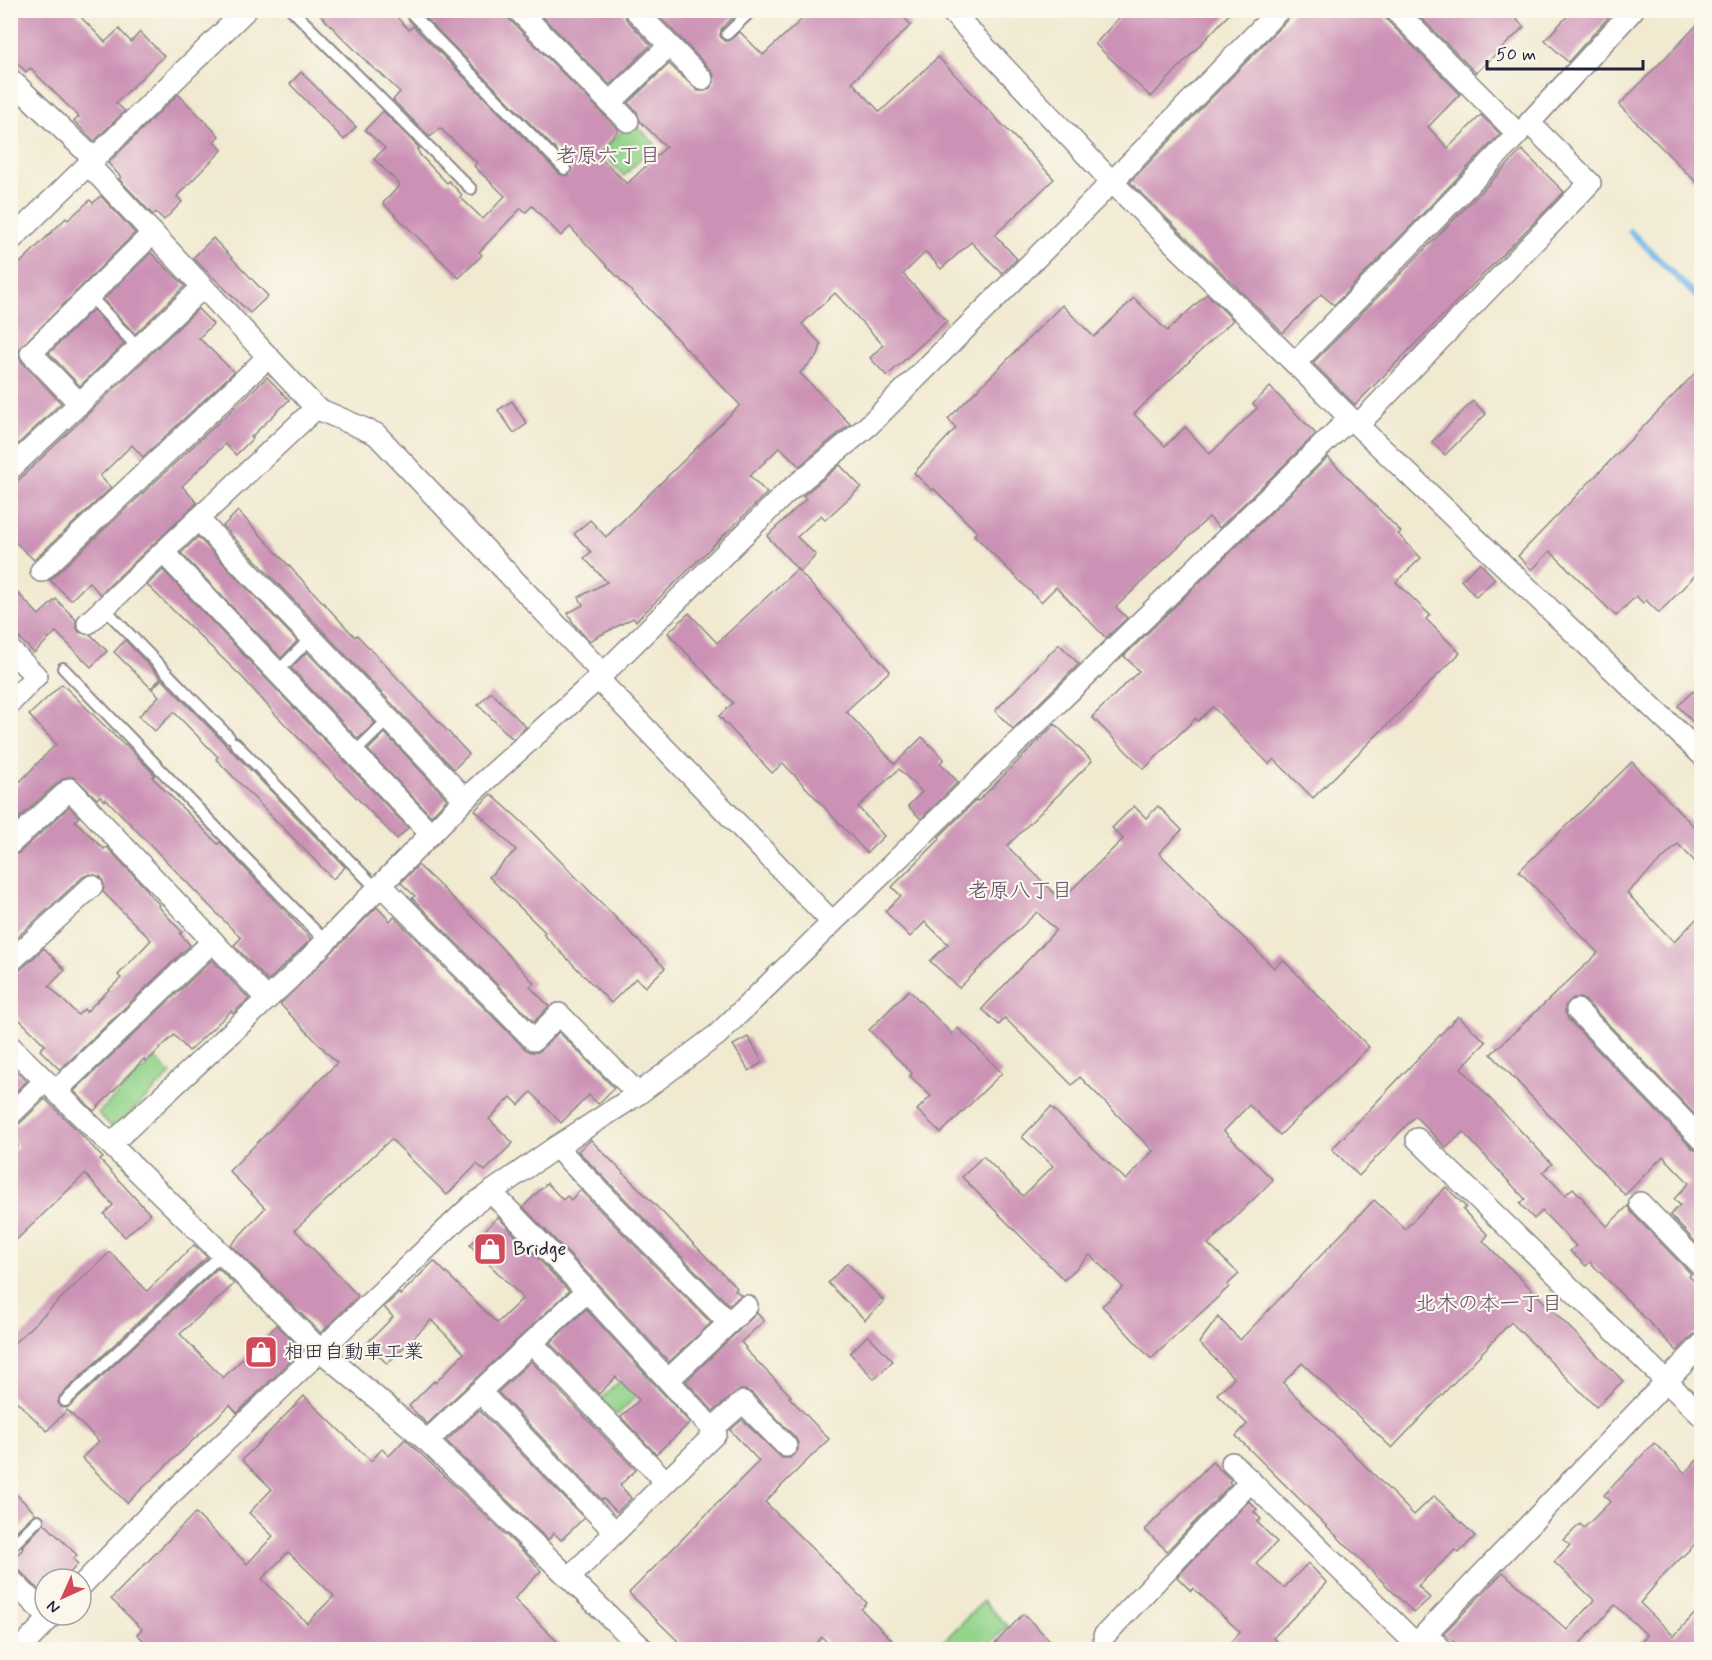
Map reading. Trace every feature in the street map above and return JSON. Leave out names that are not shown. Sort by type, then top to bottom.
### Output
[{"type":"street","points":[[10,241],[246,10]]},
{"type":"street","points":[[518,10],[628,120]]},
{"type":"street","points":[[635,10],[702,80]]},
{"type":"street","points":[[950,10],[1112,182],[1354,422],[1701,755]]},
{"type":"street","points":[[111,1144],[290,978],[465,799],[601,676],[785,494],[868,426],[1112,182],[1279,10]]},
{"type":"street","points":[[1295,363],[1518,134],[1395,10]]},
{"type":"street","points":[[93,1574],[153,1511],[471,1206],[638,1094],[717,1035],[1354,422],[1590,183],[1529,123],[1634,10]]},
{"type":"street","points":[[610,103],[669,46]]},
{"type":"street","points":[[10,79],[92,162],[153,233],[316,408],[376,434],[832,922]]},
{"type":"street","points":[[80,404],[31,353],[153,233]]},
{"type":"street","points":[[10,470],[203,287]]},
{"type":"street","points":[[41,571],[268,357]]},
{"type":"street","points":[[88,623],[316,408]]},
{"type":"street","points":[[198,519],[465,799]]},
{"type":"street","points":[[163,552],[431,834]]},
{"type":"street","points":[[10,650],[36,676],[10,703]]},
{"type":"street","points":[[10,844],[70,789],[266,998]]},
{"type":"street","points":[[10,962],[92,886]]},
{"type":"street","points":[[379,887],[534,1040],[559,1014],[638,1094]]},
{"type":"street","points":[[10,1115],[51,1086],[213,941]]},
{"type":"street","points":[[1576,1010],[1701,1140]]},
{"type":"street","points":[[10,1046],[320,1350],[427,1441],[644,1650]]},
{"type":"street","points":[[1418,1139],[1701,1416]]},
{"type":"street","points":[[556,1147],[729,1323]]},
{"type":"street","points":[[491,1192],[587,1291],[716,1433],[570,1577]]},
{"type":"street","points":[[1640,1203],[1701,1267]]},
{"type":"street","points":[[427,1441],[587,1291]]},
{"type":"street","points":[[668,1380],[747,1306]]},
{"type":"street","points":[[532,1343],[666,1482]]},
{"type":"street","points":[[1417,1642],[1701,1344]]},
{"type":"street","points":[[480,1392],[615,1532]]},
{"type":"street","points":[[712,1429],[743,1402],[786,1446]]},
{"type":"street","points":[[1232,1463],[1417,1642],[1442,1650]]},
{"type":"street","points":[[1104,1636],[1251,1481]]},
{"type":"street","points":[[10,1579],[33,1601]]},
{"type":"street","points":[[19,1650],[39,1627]]},
{"type":"lane","points":[[292,10],[471,189]]},
{"type":"lane","points":[[408,10],[566,169]]},
{"type":"lane","points":[[726,34],[752,10]]},
{"type":"lane","points":[[89,295],[138,349]]},
{"type":"lane","points":[[104,608],[379,887]]},
{"type":"lane","points":[[277,672],[311,638]]},
{"type":"lane","points":[[63,668],[325,941]]},
{"type":"lane","points":[[354,753],[389,719]]},
{"type":"lane","points":[[65,1401],[222,1254]]},
{"type":"lane","points":[[10,1548],[38,1520]]},
{"type":"green space","points":[[632,121],[655,144],[624,176],[601,152]]},
{"type":"green space","points":[[155,1058],[171,1074],[114,1129],[98,1113]]},
{"type":"green space","points":[[642,1359],[658,1375],[617,1415],[601,1399]]},
{"type":"green space","points":[[983,1601],[1008,1626],[984,1649],[936,1649]]},
{"type":"building","points":[[10,10],[74,10],[105,42],[119,29],[131,42],[140,32],[164,56],[116,103],[125,111],[94,141],[74,121],[79,117],[30,68],[26,72],[10,56]]},
{"type":"building","points":[[315,10],[390,10],[409,30],[413,26],[560,174],[567,176],[572,170],[570,164],[424,16],[430,10],[506,10],[509,19],[619,130],[596,153],[627,184],[666,147],[640,121],[637,112],[628,103],[669,64],[698,91],[705,91],[714,82],[711,70],[653,10],[740,10],[721,29],[720,36],[724,41],[728,41],[740,32],[763,55],[812,10],[897,10],[911,25],[852,82],[880,112],[938,57],[1054,179],[995,235],[1017,259],[1002,273],[971,242],[941,269],[926,252],[903,274],[947,321],[887,376],[870,358],[883,345],[835,293],[802,324],[821,344],[818,355],[800,373],[850,424],[799,466],[780,447],[750,476],[767,493],[636,621],[633,618],[589,641],[574,624],[568,613],[583,605],[579,597],[607,582],[584,558],[591,552],[574,534],[590,520],[606,537],[740,405],[570,227],[561,236],[532,206],[526,212],[521,208],[479,252],[482,255],[459,278],[383,203],[400,185],[374,159],[385,148],[365,130],[383,111],[419,148],[417,149],[420,155],[447,183],[449,181],[462,195],[460,197],[483,219],[505,196],[474,166],[477,163],[440,128],[430,137],[393,100],[400,92]]},
{"type":"building","points":[[536,10],[623,10],[626,19],[651,45],[610,85]]},
{"type":"building","points":[[1126,10],[1233,10],[1151,97],[1095,44]]},
{"type":"building","points":[[1294,10],[1383,10],[1386,19],[1460,94],[1428,127],[1448,148],[1481,115],[1500,134],[1334,305],[1321,294],[1283,333],[1130,182],[1288,19]]},
{"type":"building","points":[[1413,10],[1507,10],[1524,27],[1476,73]]},
{"type":"building","points":[[1573,10],[1615,10],[1568,62],[1545,40]]},
{"type":"building","points":[[1701,21],[1701,187],[1619,105]]},
{"type":"building","points":[[301,72],[356,127],[344,140],[290,84]]},
{"type":"building","points":[[178,94],[219,136],[214,141],[222,150],[177,196],[182,202],[164,220],[156,212],[153,215],[119,179],[121,177],[108,163]]},
{"type":"building","points":[[1522,150],[1564,192],[1355,405],[1313,363]]},
{"type":"building","points":[[101,196],[135,233],[19,349],[22,362],[61,403],[16,446],[10,440],[10,273],[66,218],[68,220],[90,200],[93,203]]},
{"type":"building","points":[[213,238],[268,296],[250,313],[193,258]]},
{"type":"building","points":[[151,253],[185,286],[135,334],[103,300]]},
{"type":"building","points":[[1207,294],[1233,320],[1134,414],[1165,446],[1185,427],[1210,454],[1257,408],[1253,404],[1270,387],[1316,434],[1219,528],[1209,517],[1116,607],[1127,618],[1106,638],[1056,587],[1041,602],[974,535],[977,532],[934,489],[932,490],[914,473],[956,428],[948,419],[1062,305],[1094,337],[1134,298],[1167,331]]},
{"type":"building","points":[[198,309],[213,324],[199,338],[234,372],[143,457],[132,445],[100,476],[111,488],[34,560],[10,537],[10,488]]},
{"type":"building","points":[[93,310],[124,344],[80,386],[49,353]]},
{"type":"building","points":[[1701,367],[1701,569],[1659,613],[1646,600],[1643,603],[1636,596],[1616,616],[1550,551],[1532,570],[1518,556]]},
{"type":"building","points":[[267,377],[289,400],[236,455],[225,444],[182,486],[197,503],[100,594],[89,582],[71,600],[50,580]]},
{"type":"building","points":[[512,401],[527,424],[514,433],[498,410]]},
{"type":"building","points":[[1473,401],[1486,414],[1445,455],[1432,442]]},
{"type":"building","points":[[1328,457],[1401,532],[1398,534],[1421,558],[1396,582],[1430,615],[1426,619],[1460,653],[1313,798],[1274,759],[1269,764],[1213,707],[1198,721],[1196,718],[1144,769],[1092,717],[1139,671],[1124,656]]},
{"type":"building","points":[[840,465],[861,487],[825,520],[821,515],[797,537],[816,555],[800,572],[767,536],[806,499],[803,496]]},
{"type":"building","points":[[238,511],[355,637],[357,635],[469,754],[454,769],[223,526]]},
{"type":"building","points":[[198,537],[297,641],[281,658],[181,553]]},
{"type":"building","points":[[1480,563],[1495,579],[1476,597],[1461,580]]},
{"type":"building","points":[[797,569],[890,671],[846,711],[895,764],[922,737],[944,759],[940,763],[958,782],[921,819],[908,806],[922,792],[899,769],[858,807],[884,836],[867,853],[783,763],[772,773],[719,716],[733,703],[668,633],[689,613],[717,643]]},
{"type":"building","points":[[163,570],[408,828],[397,839],[243,678],[147,585]]},
{"type":"building","points":[[10,585],[39,615],[56,599],[76,620],[79,632],[91,635],[107,651],[91,667],[56,632],[34,653],[10,629]]},
{"type":"building","points":[[125,640],[161,678],[151,688],[114,652]]},
{"type":"building","points":[[1059,644],[1079,664],[1013,729],[995,711]]},
{"type":"building","points":[[307,652],[375,723],[358,739],[291,668]]},
{"type":"building","points":[[162,679],[345,867],[333,879],[216,759],[218,757],[174,712],[155,731],[139,716],[159,696],[152,689]]},
{"type":"building","points":[[62,684],[125,744],[155,775],[152,777],[218,844],[220,842],[311,939],[268,981],[234,945],[241,938],[106,799],[105,801],[100,796],[97,799],[74,777],[61,780],[10,826],[10,792],[56,744],[29,715]]},
{"type":"building","points":[[1693,691],[1701,700],[1701,731],[1678,706]]},
{"type":"building","points":[[491,692],[526,727],[513,739],[478,705]]},
{"type":"building","points":[[1055,724],[1092,761],[1007,846],[1061,900],[1123,839],[1112,828],[1134,806],[1146,818],[1158,806],[1182,830],[1159,853],[1274,968],[1283,960],[1369,1047],[1280,1135],[1249,1105],[1224,1131],[1273,1180],[1208,1244],[1239,1274],[1227,1285],[1229,1287],[1151,1359],[1102,1306],[1123,1287],[1090,1255],[1064,1280],[962,1177],[983,1156],[1023,1196],[1053,1166],[1022,1137],[1051,1107],[1126,1180],[1153,1151],[1080,1077],[1072,1085],[1005,1018],[999,1025],[982,1009],[1056,930],[1037,912],[959,988],[930,961],[948,944],[925,922],[910,937],[885,911],[901,896],[892,887],[976,800],[978,801]]},
{"type":"building","points":[[385,733],[447,799],[431,816],[368,750]]},
{"type":"building","points":[[1632,762],[1701,834],[1701,868],[1678,844],[1627,893],[1674,942],[1701,914],[1701,1121],[1586,1001],[1573,998],[1565,1006],[1565,1012],[1568,1019],[1693,1149],[1701,1152],[1701,1248],[1670,1215],[1680,1205],[1674,1199],[1689,1183],[1663,1156],[1625,1195],[1491,1054],[1598,953],[1519,871]]},
{"type":"building","points":[[491,794],[522,822],[665,968],[645,987],[636,978],[611,1003],[543,934],[545,932],[489,877],[516,850],[475,810]]},
{"type":"building","points":[[69,807],[79,817],[75,821],[104,849],[107,847],[148,891],[190,945],[60,1070],[40,1050],[45,1045],[10,1010],[10,974],[19,971],[44,948],[65,970],[49,986],[78,1015],[84,1009],[86,1012],[121,978],[118,975],[151,940],[103,892],[104,884],[101,877],[90,874],[83,877],[10,944],[10,856],[19,853]]},
{"type":"building","points":[[418,865],[474,918],[534,983],[530,987],[549,1006],[534,1022],[412,898],[415,896],[401,883]]},
{"type":"building","points":[[377,907],[390,921],[394,917],[525,1049],[538,1052],[559,1032],[614,1088],[598,1104],[589,1095],[561,1123],[531,1092],[519,1105],[511,1097],[489,1119],[513,1143],[485,1171],[477,1164],[447,1195],[391,1139],[295,1230],[358,1296],[321,1333],[231,1245],[265,1208],[229,1171],[337,1063],[280,1004]]},
{"type":"building","points":[[212,960],[249,999],[233,1013],[231,1011],[189,1051],[174,1035],[146,1062],[144,1059],[94,1111],[74,1091]]},
{"type":"building","points":[[909,990],[952,1034],[958,1028],[1002,1073],[941,1133],[917,1110],[931,1096],[910,1076],[912,1073],[869,1030]]},
{"type":"building","points":[[1458,1016],[1486,1042],[1461,1068],[1552,1164],[1543,1172],[1565,1195],[1573,1188],[1607,1226],[1628,1206],[1631,1212],[1691,1274],[1689,1276],[1701,1288],[1701,1332],[1693,1335],[1677,1351],[1590,1262],[1586,1266],[1570,1251],[1576,1246],[1542,1211],[1534,1219],[1520,1204],[1525,1199],[1463,1132],[1446,1148],[1415,1116],[1359,1176],[1332,1149]]},
{"type":"building","points":[[748,1037],[763,1062],[749,1071],[733,1045]]},
{"type":"building","points":[[10,1065],[27,1081],[10,1097]]},
{"type":"building","points":[[45,1099],[103,1158],[100,1160],[150,1214],[125,1237],[104,1214],[113,1205],[85,1174],[10,1246],[10,1154],[18,1146],[10,1139],[10,1127],[19,1124]]},
{"type":"building","points":[[591,1140],[737,1288],[735,1290],[741,1295],[729,1305],[578,1151]]},
{"type":"building","points":[[547,1183],[563,1200],[567,1196],[571,1200],[580,1190],[711,1323],[669,1362],[523,1207]]},
{"type":"building","points":[[1446,1187],[1466,1207],[1463,1210],[1488,1235],[1483,1241],[1623,1381],[1596,1407],[1511,1322],[1392,1448],[1302,1363],[1283,1383],[1414,1515],[1434,1496],[1475,1536],[1459,1553],[1455,1550],[1418,1586],[1430,1598],[1414,1613],[1236,1436],[1247,1424],[1217,1394],[1234,1378],[1199,1343],[1218,1317],[1240,1340],[1374,1200],[1405,1229]]},
{"type":"building","points":[[498,1217],[569,1291],[427,1424],[409,1406],[464,1353],[431,1320],[387,1364],[367,1343],[393,1317],[384,1307],[399,1293],[400,1295],[434,1261],[497,1323],[523,1298],[470,1245]]},
{"type":"building","points":[[194,1245],[207,1257],[60,1396],[58,1402],[60,1407],[70,1406],[218,1268],[234,1284],[180,1334],[223,1378],[277,1325],[302,1350],[237,1413],[230,1405],[127,1503],[82,1458],[99,1441],[67,1410],[47,1431],[10,1395],[10,1347],[110,1252],[147,1291]]},
{"type":"building","points":[[847,1263],[884,1301],[865,1320],[828,1283]]},
{"type":"building","points":[[586,1309],[690,1423],[656,1454],[621,1417],[639,1400],[616,1377],[599,1394],[550,1343]]},
{"type":"building","points":[[757,1313],[764,1321],[741,1342],[745,1349],[829,1439],[765,1502],[867,1603],[861,1609],[902,1650],[835,1650],[822,1637],[810,1650],[687,1650],[629,1593],[759,1461],[730,1430],[742,1420],[782,1458],[790,1458],[798,1450],[795,1437],[752,1393],[740,1390],[713,1411],[686,1381]]},
{"type":"building","points":[[868,1335],[893,1361],[874,1379],[850,1353]]},
{"type":"building","points":[[531,1361],[636,1470],[620,1485],[631,1498],[617,1512],[603,1498],[602,1500],[498,1392]]},
{"type":"building","points":[[304,1396],[371,1461],[382,1449],[389,1456],[405,1439],[541,1571],[514,1599],[566,1650],[133,1650],[143,1640],[137,1634],[142,1629],[111,1599],[195,1513],[247,1564],[273,1536],[249,1513],[272,1489],[242,1460]],"holes":[[[288,1552],[334,1596],[307,1623],[262,1579]]]},
{"type":"building","points":[[479,1410],[584,1518],[561,1540],[554,1533],[548,1540],[446,1441]]},
{"type":"building","points":[[1654,1443],[1685,1473],[1701,1456],[1701,1538],[1640,1603],[1674,1636],[1701,1607],[1701,1641],[1693,1650],[1633,1650],[1647,1635],[1615,1605],[1574,1650],[1463,1650],[1444,1633],[1503,1572],[1567,1630],[1594,1600],[1554,1562],[1570,1545],[1564,1540],[1580,1524],[1584,1528],[1610,1502],[1604,1495]]},
{"type":"building","points":[[1212,1462],[1231,1480],[1229,1482],[1231,1484],[1167,1551],[1145,1530]]},
{"type":"building","points":[[10,1488],[35,1513],[11,1536],[10,1536]]},
{"type":"building","points":[[1249,1501],[1257,1509],[1254,1512],[1261,1519],[1257,1522],[1277,1542],[1256,1563],[1284,1588],[1308,1563],[1327,1583],[1273,1638],[1285,1650],[1223,1650],[1240,1632],[1193,1588],[1191,1591],[1177,1577]]},
{"type":"building","points":[[44,1523],[77,1555],[73,1559],[78,1564],[75,1567],[33,1567],[33,1584],[19,1570],[10,1567],[10,1561],[23,1549],[22,1547]]},
{"type":"building","points":[[1023,1614],[1060,1650],[989,1650]]},
{"type":"waterway","points":[[1630,231],[1702,302]]},
{"type":"place","name":"Bridge","points":[[490,1249]]},
{"type":"place","name":"相田自動車工業","points":[[261,1352]]},
{"type":"district","name":"老原六丁目","points":[[608,156]]},
{"type":"district","name":"老原八丁目","points":[[1020,891]]},
{"type":"district","name":"北木の本一丁目","points":[[1489,1304]]}]
